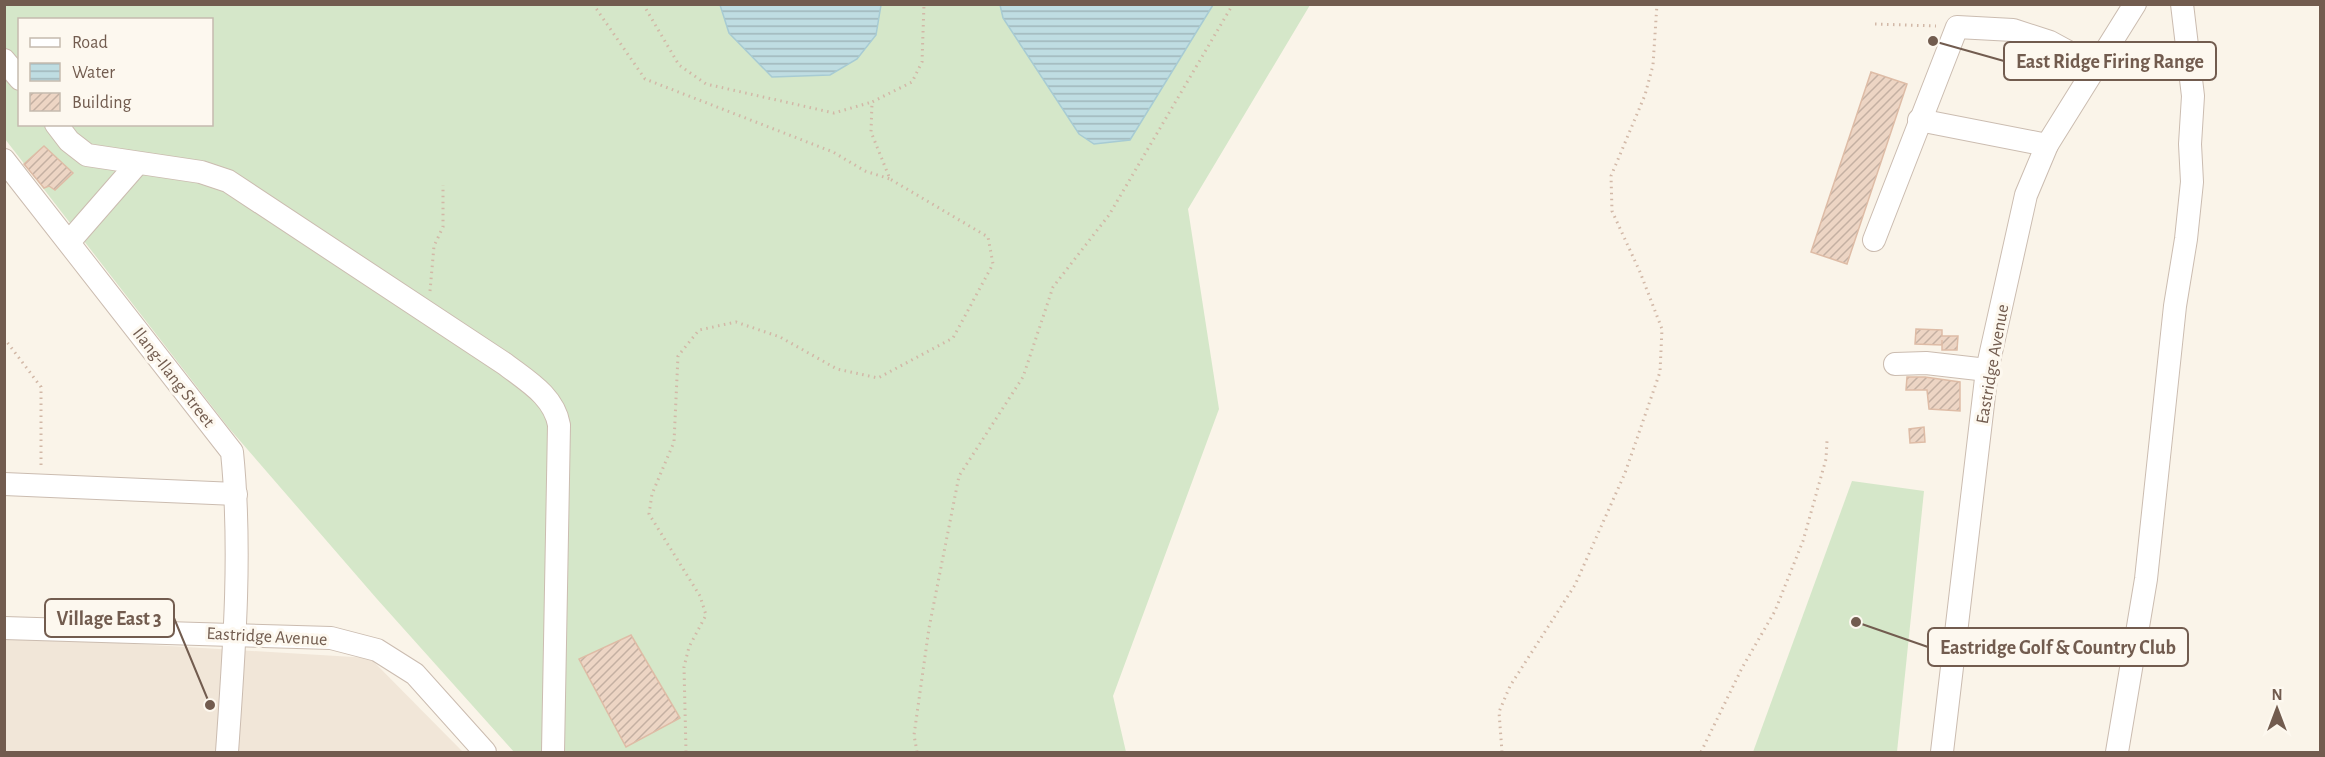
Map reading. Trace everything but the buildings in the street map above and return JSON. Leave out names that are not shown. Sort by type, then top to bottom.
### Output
[{"type":"street","name":"Eastridge Avenue","points":[[1942,753],[1987,370],[2026,195],[2047,145],[2135,4]]},
{"type":"street","points":[[2117,753],[2146,579],[2175,306],[2192,182],[2190,144],[2193,96],[2182,4]]},
{"type":"street","points":[[1874,240],[1957,27],[2013,30],[2049,42],[2096,67]]},
{"type":"street","points":[[4,60],[18,77]]},
{"type":"street","points":[[1919,120],[2047,145]]},
{"type":"street","points":[[58,126],[82,153],[218,177],[535,386],[555,410],[558,417],[553,753]]},
{"type":"street","name":"Ilang-Ilang Street","points":[[4,160],[232,452],[236,494],[235,633],[227,753]]},
{"type":"street","points":[[69,242],[138,164]]},
{"type":"street","points":[[1895,364],[1926,363],[1987,370]]},
{"type":"street","points":[[4,484],[236,494]]},
{"type":"street","name":"Eastridge Avenue","points":[[4,628],[235,633],[331,638],[376,650],[415,674],[486,753]]},
{"type":"path","points":[[593,4],[645,79],[833,152],[865,171],[890,179],[988,237],[993,264],[953,338],[878,378],[837,369],[780,337],[736,322],[699,330],[678,356],[674,441],[652,494],[649,514],[700,596],[706,615],[688,647],[684,667],[686,753]]},
{"type":"path","points":[[643,4],[679,65],[706,84],[834,113],[872,102],[912,82],[922,63],[924,4]]},
{"type":"path","points":[[917,753],[914,735],[929,628],[959,476],[1023,377],[1053,287],[1108,215],[1233,4]]},
{"type":"path","points":[[1502,753],[1499,712],[1509,686],[1575,585],[1625,473],[1660,372],[1662,329],[1641,272],[1612,211],[1611,176],[1645,95],[1653,65],[1657,4]]},
{"type":"path","points":[[1875,24],[1957,27]]},
{"type":"path","points":[[872,102],[871,132],[890,179]]},
{"type":"path","points":[[417,309],[430,293],[434,246],[443,227],[443,185]]},
{"type":"path","points":[[4,338],[41,387],[41,486]]},
{"type":"path","points":[[1701,753],[1737,678],[1775,611],[1803,541],[1826,459],[1827,441]]},
{"type":"shaded area","points":[[4,636],[370,658],[463,752],[5,752]]},
{"type":"green space","points":[[5,5],[1310,5],[1188,209],[1219,409],[1113,696],[1126,752],[514,752],[228,427],[5,139]]},
{"type":"green space","points":[[1852,481],[1924,491],[1897,752],[1753,752]]},
{"type":"water","points":[[720,4],[881,5],[876,35],[857,59],[830,75],[772,77],[729,33]]},
{"type":"water","points":[[1000,4],[1213,5],[1130,140],[1094,144],[1079,134],[1003,18]]},
{"type":"place","name":"East Ridge Firing Range","points":[[1933,41]]},
{"type":"place","name":"Eastridge Golf & Country Club","points":[[1856,622]]},
{"type":"place","name":"Village East 3","points":[[210,705]]}]
